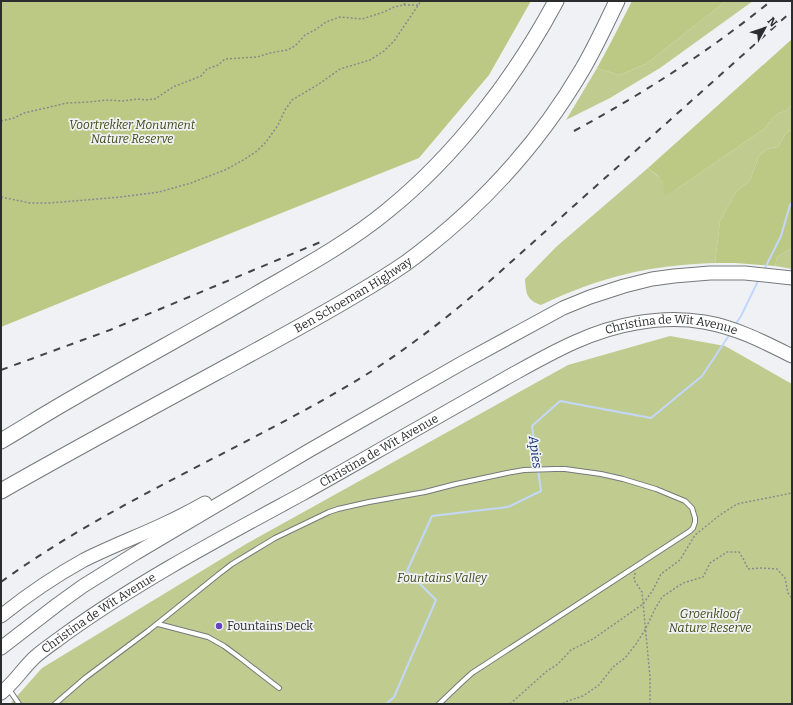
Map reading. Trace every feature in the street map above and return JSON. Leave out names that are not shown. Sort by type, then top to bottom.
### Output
[{"type":"highway","points":[[1,441],[343,243],[387,211],[444,157],[480,116],[527,51],[544,25],[556,1]]},
{"type":"highway","name":"Ben Schoeman Highway","points":[[1,490],[335,307],[405,264],[465,215],[538,136],[583,69],[617,1]]},
{"type":"main road","points":[[1,647],[83,586],[116,565],[310,450],[455,367],[563,308],[624,286],[652,279],[674,276],[710,273],[745,273],[792,278]]},
{"type":"main road","name":"Christina de Wit Avenue","points":[[4,691],[35,658],[87,619],[140,585],[548,355],[595,333],[635,323],[660,320],[703,322],[741,332],[792,356]]},
{"type":"main road","points":[[1,616],[35,590],[85,560],[121,542],[162,525],[310,450]]},
{"type":"lane","points":[[55,704],[85,678],[158,624],[232,564],[275,538],[328,512],[507,473],[524,470],[560,469],[579,470],[623,479],[675,496],[688,503],[692,508],[695,522],[690,532],[472,673],[439,704]]},
{"type":"lane","points":[[158,624],[208,637],[224,646],[278,688]]},
{"type":"lane","points":[[4,691],[19,704]]},
{"type":"path","points":[[404,5],[405,1]]},
{"type":"path","points":[[1,198],[48,203],[121,197],[159,192],[191,183],[224,170],[257,151],[266,142],[278,125],[285,110],[292,100],[319,84],[340,68],[370,60],[384,51],[394,41],[421,1]]},
{"type":"path","points":[[1,121],[14,118],[24,113],[67,103],[106,100],[123,101],[154,99],[173,87],[201,76],[207,69],[218,65],[225,59],[257,57],[287,50],[295,46],[305,36],[326,22],[340,17],[362,19],[394,7],[418,5]]},
{"type":"path","points":[[510,704],[547,671],[558,664],[571,650],[594,639],[643,604],[653,590],[661,574],[680,560],[695,535],[720,515],[737,504],[792,493]]},
{"type":"path","points":[[563,704],[583,696],[599,685],[613,667],[625,658],[645,630],[662,597],[683,583],[703,577],[710,563],[727,552],[739,552],[748,569],[777,569],[785,578],[788,593],[792,598]]},
{"type":"path","points":[[636,567],[634,580],[642,592],[650,677],[650,704]]},
{"type":"green space","name":"Voortrekker Monument Nature Reserve","points":[[1,1],[531,1],[489,75],[419,158],[1,327]]},
{"type":"green space","points":[[632,1],[726,1],[646,64],[619,75],[597,68]]},
{"type":"green space","points":[[726,1],[753,1],[660,68],[610,98],[566,120],[597,68],[619,75],[646,64]]},
{"type":"green space","points":[[792,39],[792,105],[786,111],[779,113],[773,118],[764,129],[674,191],[664,195],[662,182],[658,176],[648,168]]},
{"type":"green space","points":[[792,105],[792,129],[786,133],[778,147],[767,149],[759,156],[750,180],[736,192],[720,221],[715,263],[669,266],[625,274],[562,295],[541,305],[532,301],[527,292],[525,279],[556,247],[648,168],[661,179],[664,185],[674,191],[764,129],[773,118],[779,113],[786,111]]},
{"type":"green space","points":[[792,129],[792,248],[777,257],[775,266],[715,263],[720,221],[736,192],[750,180],[759,156],[767,149],[778,147],[786,133]]},
{"type":"green space","points":[[792,248],[792,269],[775,266],[777,257]]},
{"type":"green space","name":"Fountains Valley","points":[[670,336],[725,346],[792,384],[792,704],[10,704],[42,668],[246,544],[568,365]]},
{"type":"waterway","name":"Apies","points":[[764,270],[781,236],[790,205],[792,203]]},
{"type":"waterway","name":"Apies","points":[[735,325],[759,279]]},
{"type":"waterway","name":"Apies","points":[[386,704],[394,697],[436,600],[407,571],[432,516],[508,507],[541,491],[532,426],[560,401],[651,418],[702,376],[730,334]]},
{"type":"railway","points":[[574,131],[675,71],[699,55],[771,1]]},
{"type":"railway","points":[[1,582],[89,525],[319,402],[364,376],[414,342],[462,305],[492,279],[792,11]]},
{"type":"railway","points":[[1,370],[110,330],[323,241]]},
{"type":"place","name":"Fountains Deck","points":[[219,626]]},
{"type":"park label","name":"Groenkloof Nature Reserve","points":[[710,621]]}]
